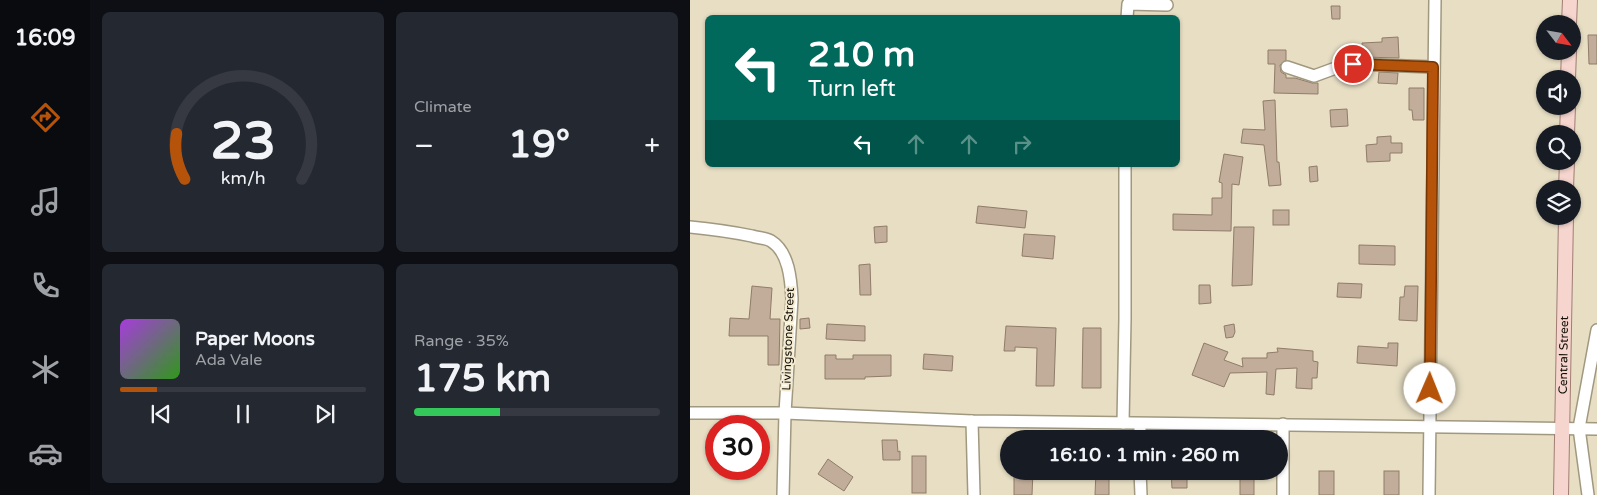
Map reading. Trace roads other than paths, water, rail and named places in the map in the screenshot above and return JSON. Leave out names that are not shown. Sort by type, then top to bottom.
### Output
[{"type":"main road","points":[[1570,0],[1570,15]]},
{"type":"main road","name":"Central Street","points":[[1561,495],[1566,225]]},
{"type":"street","points":[[1429,495],[1435,0]]},
{"type":"street","points":[[1127,15],[1129,2],[1166,5]]},
{"type":"street","points":[[1287,68],[1314,76],[1344,65],[1353,64],[1433,67]]},
{"type":"street","points":[[1123,423],[1125,167]]},
{"type":"street","name":"Livingstone Street","points":[[690,227],[730,232],[772,241],[784,258],[791,284],[792,299],[785,413],[783,495]]},
{"type":"street","points":[[1588,495],[1579,428],[1597,330]]},
{"type":"street","points":[[690,413],[785,413],[972,421],[1140,424],[1283,424],[1597,429]]},
{"type":"street","points":[[972,421],[974,495]]},
{"type":"street","points":[[1140,424],[1140,430]]},
{"type":"street","points":[[1283,424],[1283,495]]},
{"type":"street","points":[[1140,480],[1140,495]]}]
